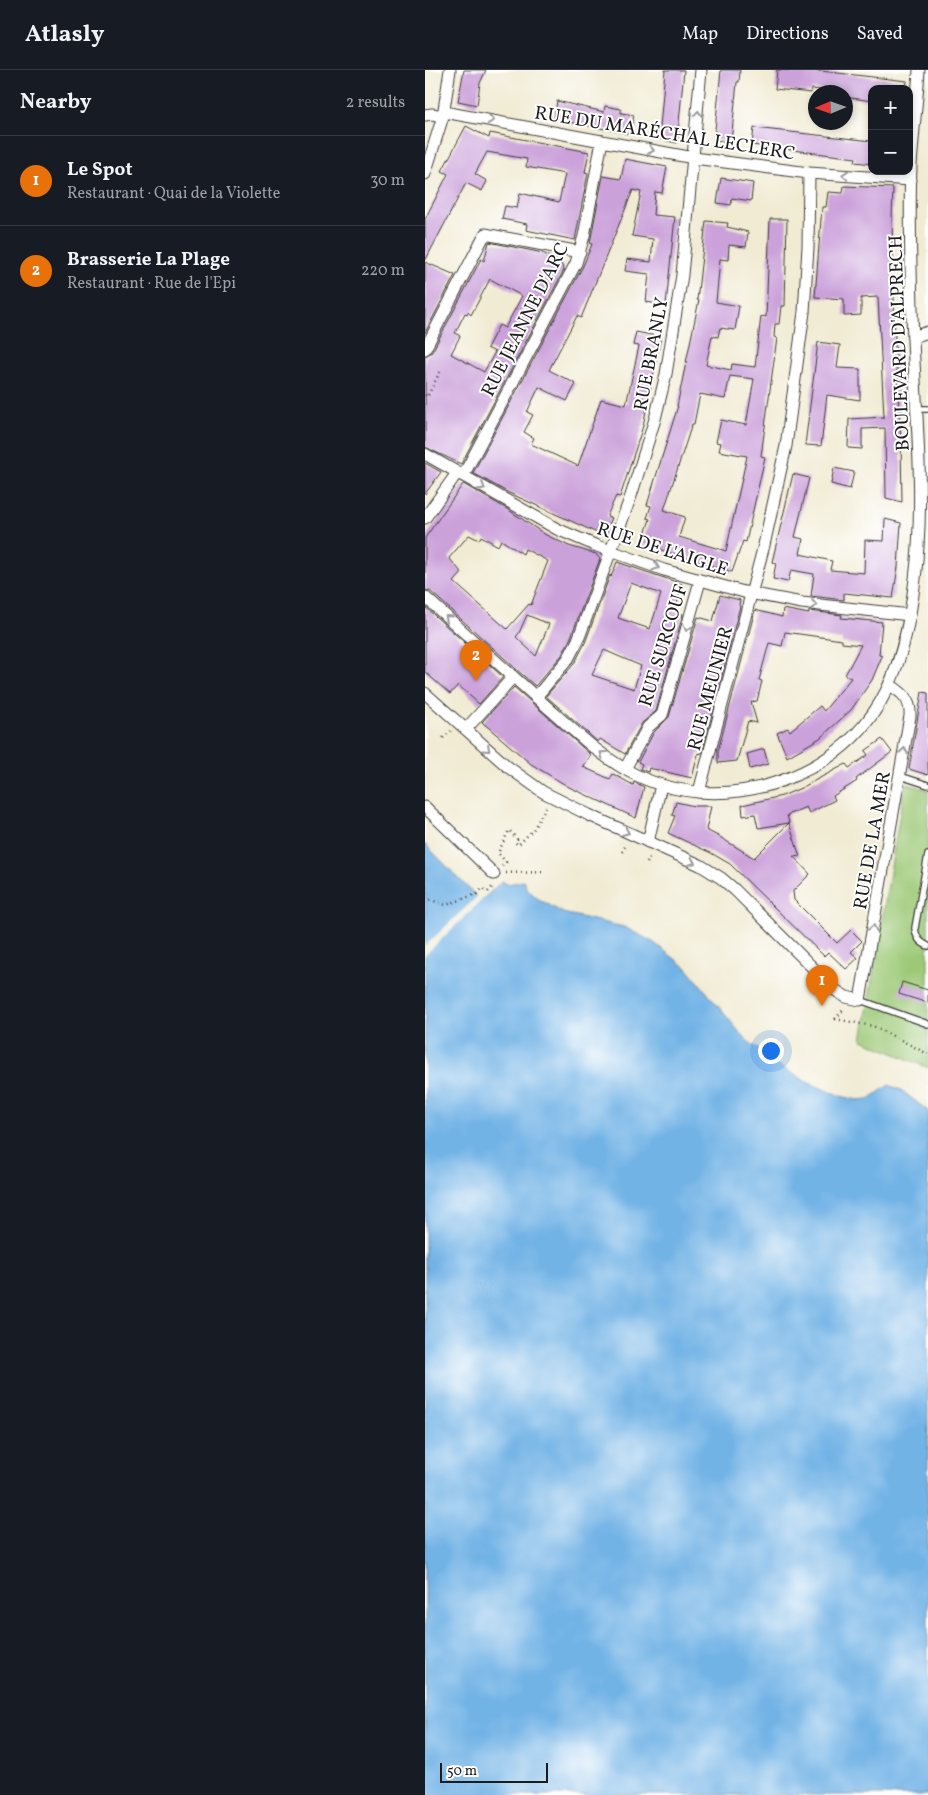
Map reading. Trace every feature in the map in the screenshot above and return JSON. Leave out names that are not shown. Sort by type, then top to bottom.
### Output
[{"type":"street","points":[[425,174],[443,114],[451,70]]},
{"type":"street","name":"RUE BRANLY","points":[[536,698],[573,650],[631,496],[666,374],[680,290],[701,70]]},
{"type":"street","name":"BOULEVARD D'ALPRECH","points":[[425,597],[536,698],[601,753],[625,769],[661,784],[699,792],[721,793],[755,788],[791,777],[819,764],[837,752],[859,731],[873,714],[890,685],[901,657],[910,615],[920,530],[924,475],[923,335],[911,180],[919,70]]},
{"type":"street","name":"RUE DU MARÉCHAL LECLERC","points":[[425,115],[443,114],[694,158],[809,173],[911,180]]},
{"type":"street","name":"RUE JEANNE D'ARC","points":[[425,518],[460,474],[580,252],[602,141]]},
{"type":"street","name":"RUE MEUNIER","points":[[699,792],[752,594],[780,475],[800,352],[807,263],[809,173]]},
{"type":"street","points":[[425,350],[485,234],[580,252]]},
{"type":"street","name":"RUE DE L'AIGLE","points":[[425,454],[557,529],[611,551],[700,581],[752,594],[817,605],[910,615]]},
{"type":"street","name":"RUE SURCOUF","points":[[625,769],[648,727],[663,712],[700,581]]},
{"type":"street","points":[[466,729],[513,677]]},
{"type":"street","name":"RUE DE LA MER","points":[[856,999],[900,776],[911,710],[906,696],[890,685]]},
{"type":"street","points":[[425,693],[519,776],[552,797],[708,869],[721,878],[835,990],[842,996],[856,999]]},
{"type":"street","points":[[648,842],[661,784]]},
{"type":"street","points":[[425,807],[494,880]]},
{"type":"lane","points":[[900,776],[928,785]]},
{"type":"lane","points":[[928,855],[915,928],[916,936],[921,943],[928,946]]},
{"type":"lane","points":[[856,999],[928,1024]]},
{"type":"path","points":[[425,395],[427,397],[441,370]]},
{"type":"path","points":[[506,862],[498,853],[509,830],[517,839],[515,842],[518,845],[533,830],[552,797]]},
{"type":"path","points":[[425,898],[446,906],[477,894],[483,888],[488,892],[494,880],[499,880],[506,873],[544,872]]},
{"type":"path","points":[[835,1019],[873,1026],[928,1054]]},
{"type":"green space","points":[[905,783],[928,790],[928,1068],[862,1040]]},
{"type":"water","points":[[425,844],[481,901],[502,881],[507,884],[524,881],[526,887],[537,898],[563,913],[624,927],[653,942],[687,968],[745,1039],[781,1067],[809,1083],[841,1096],[857,1100],[869,1099],[889,1085],[901,1090],[928,1111],[928,1795],[425,1795]]},
{"type":"pier","points":[[485,894],[486,896],[425,955],[425,946],[479,895],[481,897]]},
{"type":"building","points":[[464,70],[486,70],[480,83],[477,105],[458,101]]},
{"type":"building","points":[[665,70],[684,70],[677,143],[659,139]]},
{"type":"building","points":[[721,70],[740,70],[731,142],[714,140]]},
{"type":"building","points":[[777,70],[812,70],[907,81],[906,85],[868,85],[868,100],[853,98],[853,85],[808,85],[808,93],[775,89]]},
{"type":"building","points":[[557,101],[604,112],[605,106],[621,109],[621,113],[634,115],[630,134],[554,119]]},
{"type":"building","points":[[466,126],[489,138],[490,133],[589,152],[585,172],[588,173],[575,240],[526,230],[527,224],[502,219],[505,206],[517,208],[520,193],[559,202],[565,174],[526,167],[527,159],[487,152],[475,174],[487,181],[482,191],[466,183],[425,261],[425,219],[448,174],[442,171]]},
{"type":"building","points":[[754,128],[868,141],[868,164],[855,162],[856,158],[752,145]]},
{"type":"building","points":[[625,159],[667,167],[662,193],[655,192],[653,215],[675,217],[666,305],[646,302],[649,274],[625,271],[627,259],[651,262],[653,239],[632,236],[641,192],[633,190],[581,318],[577,316],[549,370],[576,384],[567,401],[539,387],[527,412],[533,415],[524,432],[534,438],[531,444],[578,466],[601,399],[626,405],[639,346],[633,345],[636,332],[661,337],[643,426],[620,497],[616,496],[607,516],[612,518],[604,536],[507,492],[473,473],[583,266],[592,244],[590,243],[603,176],[621,179]]},
{"type":"building","points":[[721,178],[753,183],[751,201],[732,198],[731,205],[717,203]]},
{"type":"building","points":[[844,186],[893,188],[895,341],[901,443],[902,502],[886,498],[885,428],[862,429],[862,449],[848,448],[849,419],[884,417],[878,297],[861,298],[861,315],[844,316],[844,299],[815,297],[822,207],[826,207],[828,192],[843,193]]},
{"type":"building","points":[[770,219],[787,219],[785,306],[781,306],[779,324],[775,324],[774,337],[777,338],[761,456],[765,457],[746,542],[743,541],[732,572],[642,544],[650,519],[647,518],[651,506],[647,505],[678,406],[699,300],[697,300],[706,221],[728,223],[727,227],[748,232],[746,247],[729,245],[728,260],[720,259],[716,302],[739,306],[735,330],[720,328],[718,337],[712,336],[706,365],[731,370],[732,364],[755,367],[761,316],[766,317]],"holes":[[[730,376],[754,379],[746,425],[721,420],[716,442],[721,443],[719,451],[747,456],[726,551],[679,537],[685,517],[664,510],[692,424],[694,424],[700,394],[725,399]]]},
{"type":"building","points":[[489,242],[543,253],[560,262],[564,270],[461,464],[425,447],[425,356],[432,352],[481,259],[484,261]],"holes":[[[490,279],[522,296],[505,328],[499,325],[487,348],[495,352],[484,372],[451,354],[460,336],[455,333],[465,313],[467,314],[468,312],[471,315]]]},
{"type":"building","points":[[425,262],[455,275],[425,333]]},
{"type":"building","points":[[818,342],[840,345],[837,368],[860,369],[860,400],[827,395],[821,446],[805,445]]},
{"type":"building","points":[[425,463],[441,472],[425,494]]},
{"type":"building","points":[[834,468],[854,472],[850,489],[831,484]]},
{"type":"building","points":[[793,474],[809,478],[795,537],[803,539],[800,554],[832,561],[830,570],[864,573],[865,540],[884,541],[885,519],[901,523],[898,567],[893,598],[844,593],[844,600],[811,596],[814,574],[791,570],[788,582],[773,579],[776,563],[772,562]]},
{"type":"building","points":[[463,484],[507,509],[546,535],[569,546],[596,554],[600,559],[571,637],[562,655],[535,686],[430,591],[425,590],[425,538]],"holes":[[[469,535],[479,540],[481,536],[498,546],[501,540],[523,554],[525,549],[548,561],[531,605],[529,604],[507,629],[454,582],[462,573],[449,558]],[[527,615],[549,624],[536,656],[516,637]]]},
{"type":"building","points":[[617,562],[682,584],[675,612],[683,614],[656,711],[642,723],[625,754],[600,739],[598,742],[546,696],[574,664],[585,643],[610,575],[611,577]],"holes":[[[631,583],[661,594],[650,629],[618,618]],[[604,650],[641,666],[634,689],[592,675]]]},
{"type":"building","points":[[720,595],[740,600],[740,606],[702,753],[698,754],[692,778],[649,768],[648,772],[640,769],[642,764],[638,762],[654,732],[669,717],[698,617],[713,621]]},
{"type":"building","points":[[425,607],[503,677],[479,704],[458,685],[450,694],[425,672]]},
{"type":"building","points":[[783,609],[809,614],[809,611],[842,615],[841,618],[882,622],[879,655],[882,656],[872,680],[851,710],[820,738],[787,757],[777,733],[788,728],[790,731],[820,706],[824,711],[851,678],[845,675],[861,645],[842,643],[842,640],[785,632],[782,646],[769,643],[759,680],[762,681],[757,701],[751,702],[757,723],[748,721],[737,761],[718,763],[718,751],[755,610],[782,617]]},
{"type":"building","points":[[514,687],[591,755],[583,767],[610,779],[613,774],[633,785],[634,782],[644,787],[636,818],[569,787],[531,764],[482,722]]},
{"type":"building","points":[[922,692],[928,693],[928,775],[909,769]]},
{"type":"building","points":[[882,739],[892,752],[856,779],[857,781],[833,796],[835,800],[809,813],[806,807],[787,815],[789,823],[758,828],[755,814],[743,816],[742,805],[782,796],[846,764],[849,768],[868,755],[865,751]]},
{"type":"building","points":[[764,749],[768,764],[750,769],[747,754]]},
{"type":"building","points":[[676,802],[694,806],[711,806],[706,830],[754,858],[789,823],[800,857],[793,856],[810,874],[793,891],[794,900],[837,943],[851,930],[862,941],[851,952],[858,958],[846,969],[828,952],[824,956],[730,864],[668,833],[675,816],[672,815]]},
{"type":"building","points":[[902,982],[928,990],[928,1003],[899,994]]},
{"type":"place","name":"Brasserie La Plage","points":[[476,681]]},
{"type":"place","name":"Le Spot","points":[[822,1006]]}]
